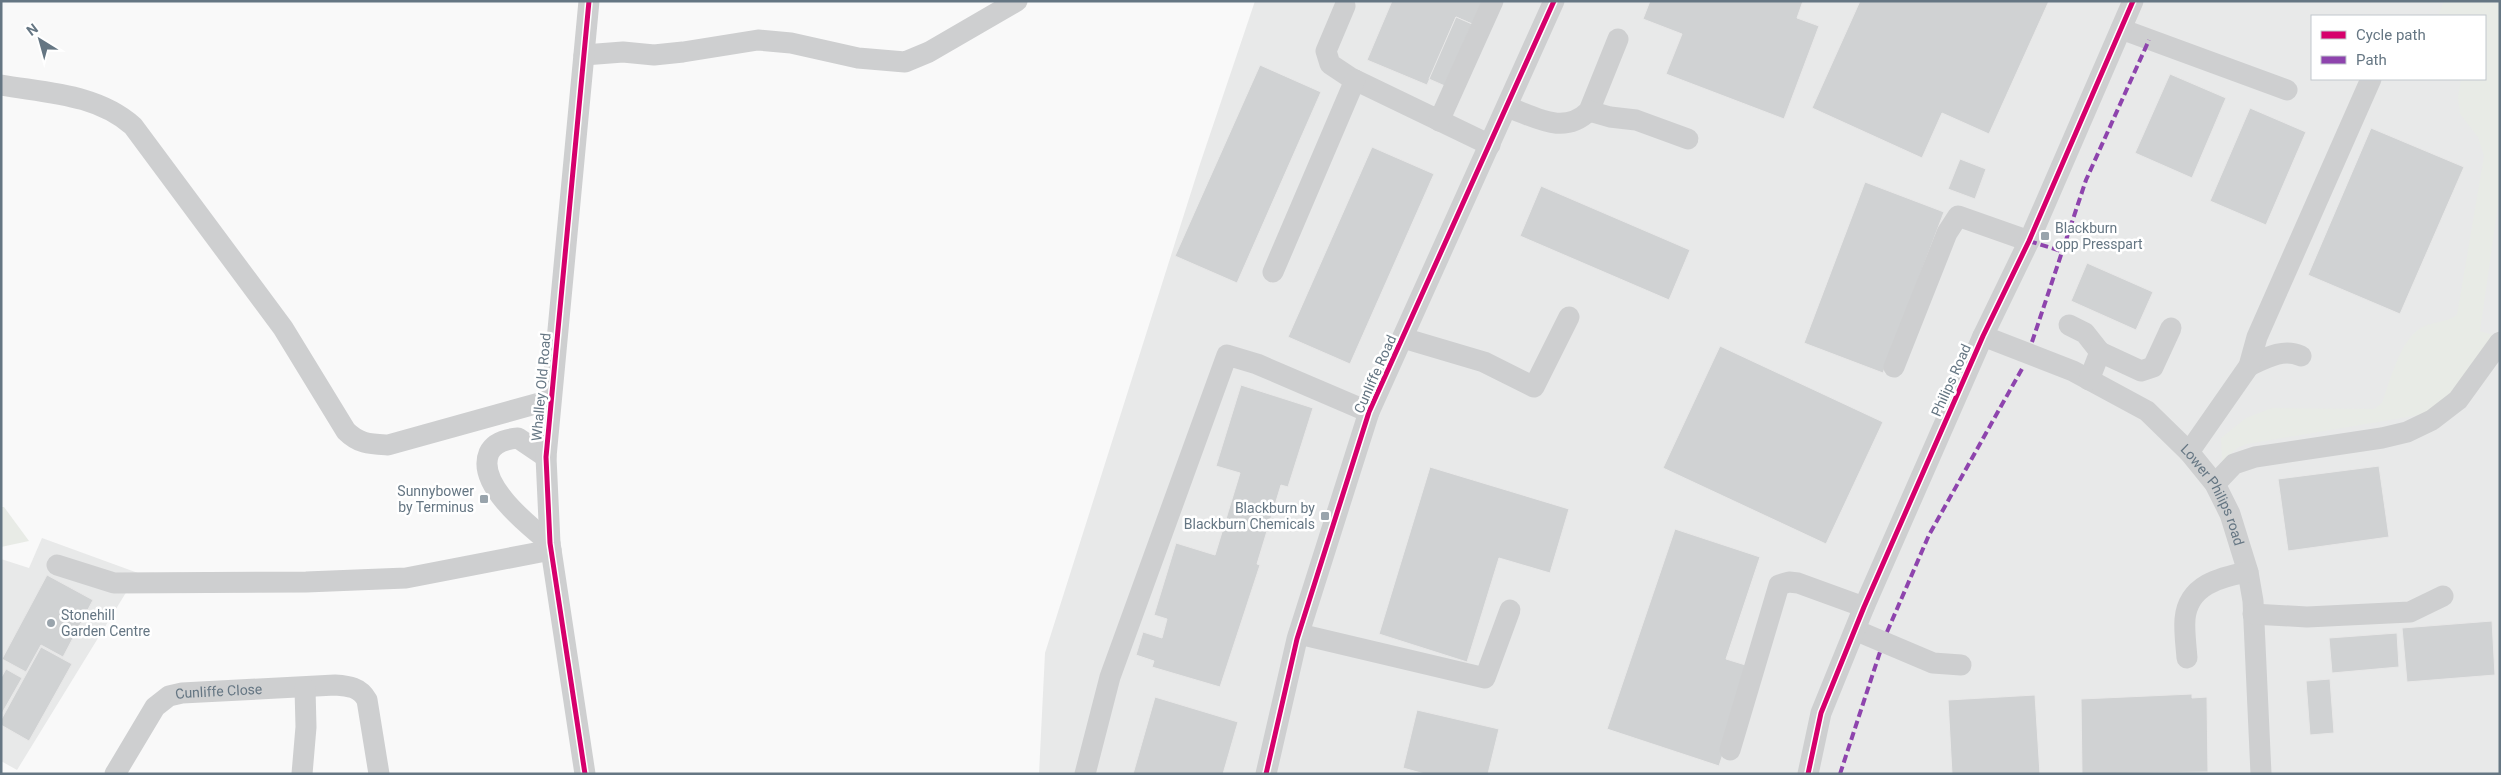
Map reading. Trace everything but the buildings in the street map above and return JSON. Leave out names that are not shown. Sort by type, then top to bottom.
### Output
[{"type":"street","name":"Whalley Old Road","points":[[585,774],[550,547],[546,457],[589,1]]},
{"type":"street","points":[[584,55],[623,52],[663,54],[758,40],[791,43],[858,58],[905,62],[929,52],[1017,1]]},
{"type":"street","points":[[1439,121],[1493,1]]},
{"type":"street","name":"Cunliffe Road","points":[[1266,774],[1299,634],[1368,412],[1554,1]]},
{"type":"street","name":"Philips Road","points":[[1808,774],[1821,713],[1864,607],[1983,336],[2029,241],[2133,1]]},
{"type":"street","points":[[1345,6],[1326,51],[1330,64],[1355,80],[1490,145]]},
{"type":"street","points":[[2121,29],[2287,90]]},
{"type":"street","points":[[1507,106],[1548,122],[1565,125],[1580,120],[1589,111],[1618,39]]},
{"type":"street","points":[[1273,272],[1355,80]]},
{"type":"street","points":[[2189,452],[2249,366],[2257,337],[2371,80]]},
{"type":"street","points":[[1,84],[89,100],[111,109],[133,126],[283,328],[346,431],[356,441],[388,445],[550,400]]},
{"type":"street","points":[[1589,111],[1636,120],[1688,139]]},
{"type":"street","points":[[1894,367],[1947,233],[1958,216],[2029,241]]},
{"type":"street","points":[[1402,338],[1484,362],[1534,387],[1569,317]]},
{"type":"street","points":[[2069,325],[2085,333],[2100,352],[2142,371],[2153,367],[2171,328]]},
{"type":"street","name":"Lower Philips road","points":[[1983,336],[2073,371],[2147,411],[2189,452],[2214,484],[2230,514],[2248,572],[2253,614],[2261,774]]},
{"type":"street","points":[[2214,484],[2234,464],[2255,457],[2382,438],[2407,432],[2432,420],[2458,400],[2500,342]]},
{"type":"street","points":[[2089,380],[2100,352]]},
{"type":"street","points":[[2249,366],[2276,354],[2294,353],[2301,356]]},
{"type":"street","points":[[1085,774],[1110,677],[1227,355],[1257,364],[1368,412]]},
{"type":"street","points":[[546,457],[518,438],[505,439],[492,448],[486,462],[488,477],[506,503],[550,547]]},
{"type":"street","points":[[57,565],[114,583],[306,582],[406,578],[550,547]]},
{"type":"street","points":[[2187,658],[2185,619],[2188,606],[2197,593],[2206,585],[2221,577],[2248,572]]},
{"type":"street","points":[[1730,750],[1779,585],[1789,582],[1798,583],[1864,607]]},
{"type":"street","points":[[2253,614],[2307,617],[2410,612],[2443,596]]},
{"type":"street","points":[[1299,634],[1485,678],[1510,610]]},
{"type":"street","points":[[1855,630],[1933,663],[1961,665]]},
{"type":"street","name":"Cunliffe Close","points":[[114,774],[154,707],[169,696],[182,693],[348,686],[355,688],[364,695],[371,719],[379,774]]},
{"type":"street","points":[[302,774],[306,727],[305,688]]},
{"type":"shaded area","points":[[1255,1],[2500,1],[2500,774],[1039,774],[1045,653],[1200,164]]},
{"type":"shaded area","points":[[2444,1],[2500,1],[2500,191],[2480,331],[2496,336],[2478,367],[2431,413],[2247,444],[2237,448],[2222,462],[2221,438],[2246,418],[2272,408],[2374,409],[2382,403],[2402,351],[2414,334],[2425,326],[2457,315],[2484,156],[2478,137],[2460,114],[2458,97],[2461,80],[2486,80],[2486,15],[2438,15]]},
{"type":"shaded area","points":[[1,507],[4,507],[29,541],[1,547]]},
{"type":"shaded area","points":[[42,538],[138,573],[17,770],[1,761],[1,559],[29,568]]},
{"type":"marked path","points":[[2032,342],[2086,180],[2149,40]]},
{"type":"marked path","points":[[2029,241],[2061,251]]},
{"type":"marked path","points":[[1887,632],[1929,535],[2023,367]]},
{"type":"marked path","points":[[1840,774],[1881,649]]},
{"type":"cycle path","points":[[585,774],[550,543],[546,457],[589,1]]},
{"type":"cycle path","points":[[1266,774],[1297,639],[1369,412],[1554,1]]},
{"type":"cycle path","points":[[1808,774],[1821,713],[1864,607],[1983,336],[2029,241],[2133,1]]},
{"type":"place","name":"Blackburn opp Presspart","points":[[2045,236]]},
{"type":"place","name":"Sunnybower by Terminus","points":[[484,499]]},
{"type":"place","name":"Blackburn by Blackburn Chemicals","points":[[1325,516]]},
{"type":"place","name":"Stonehill Garden Centre","points":[[51,623]]}]
